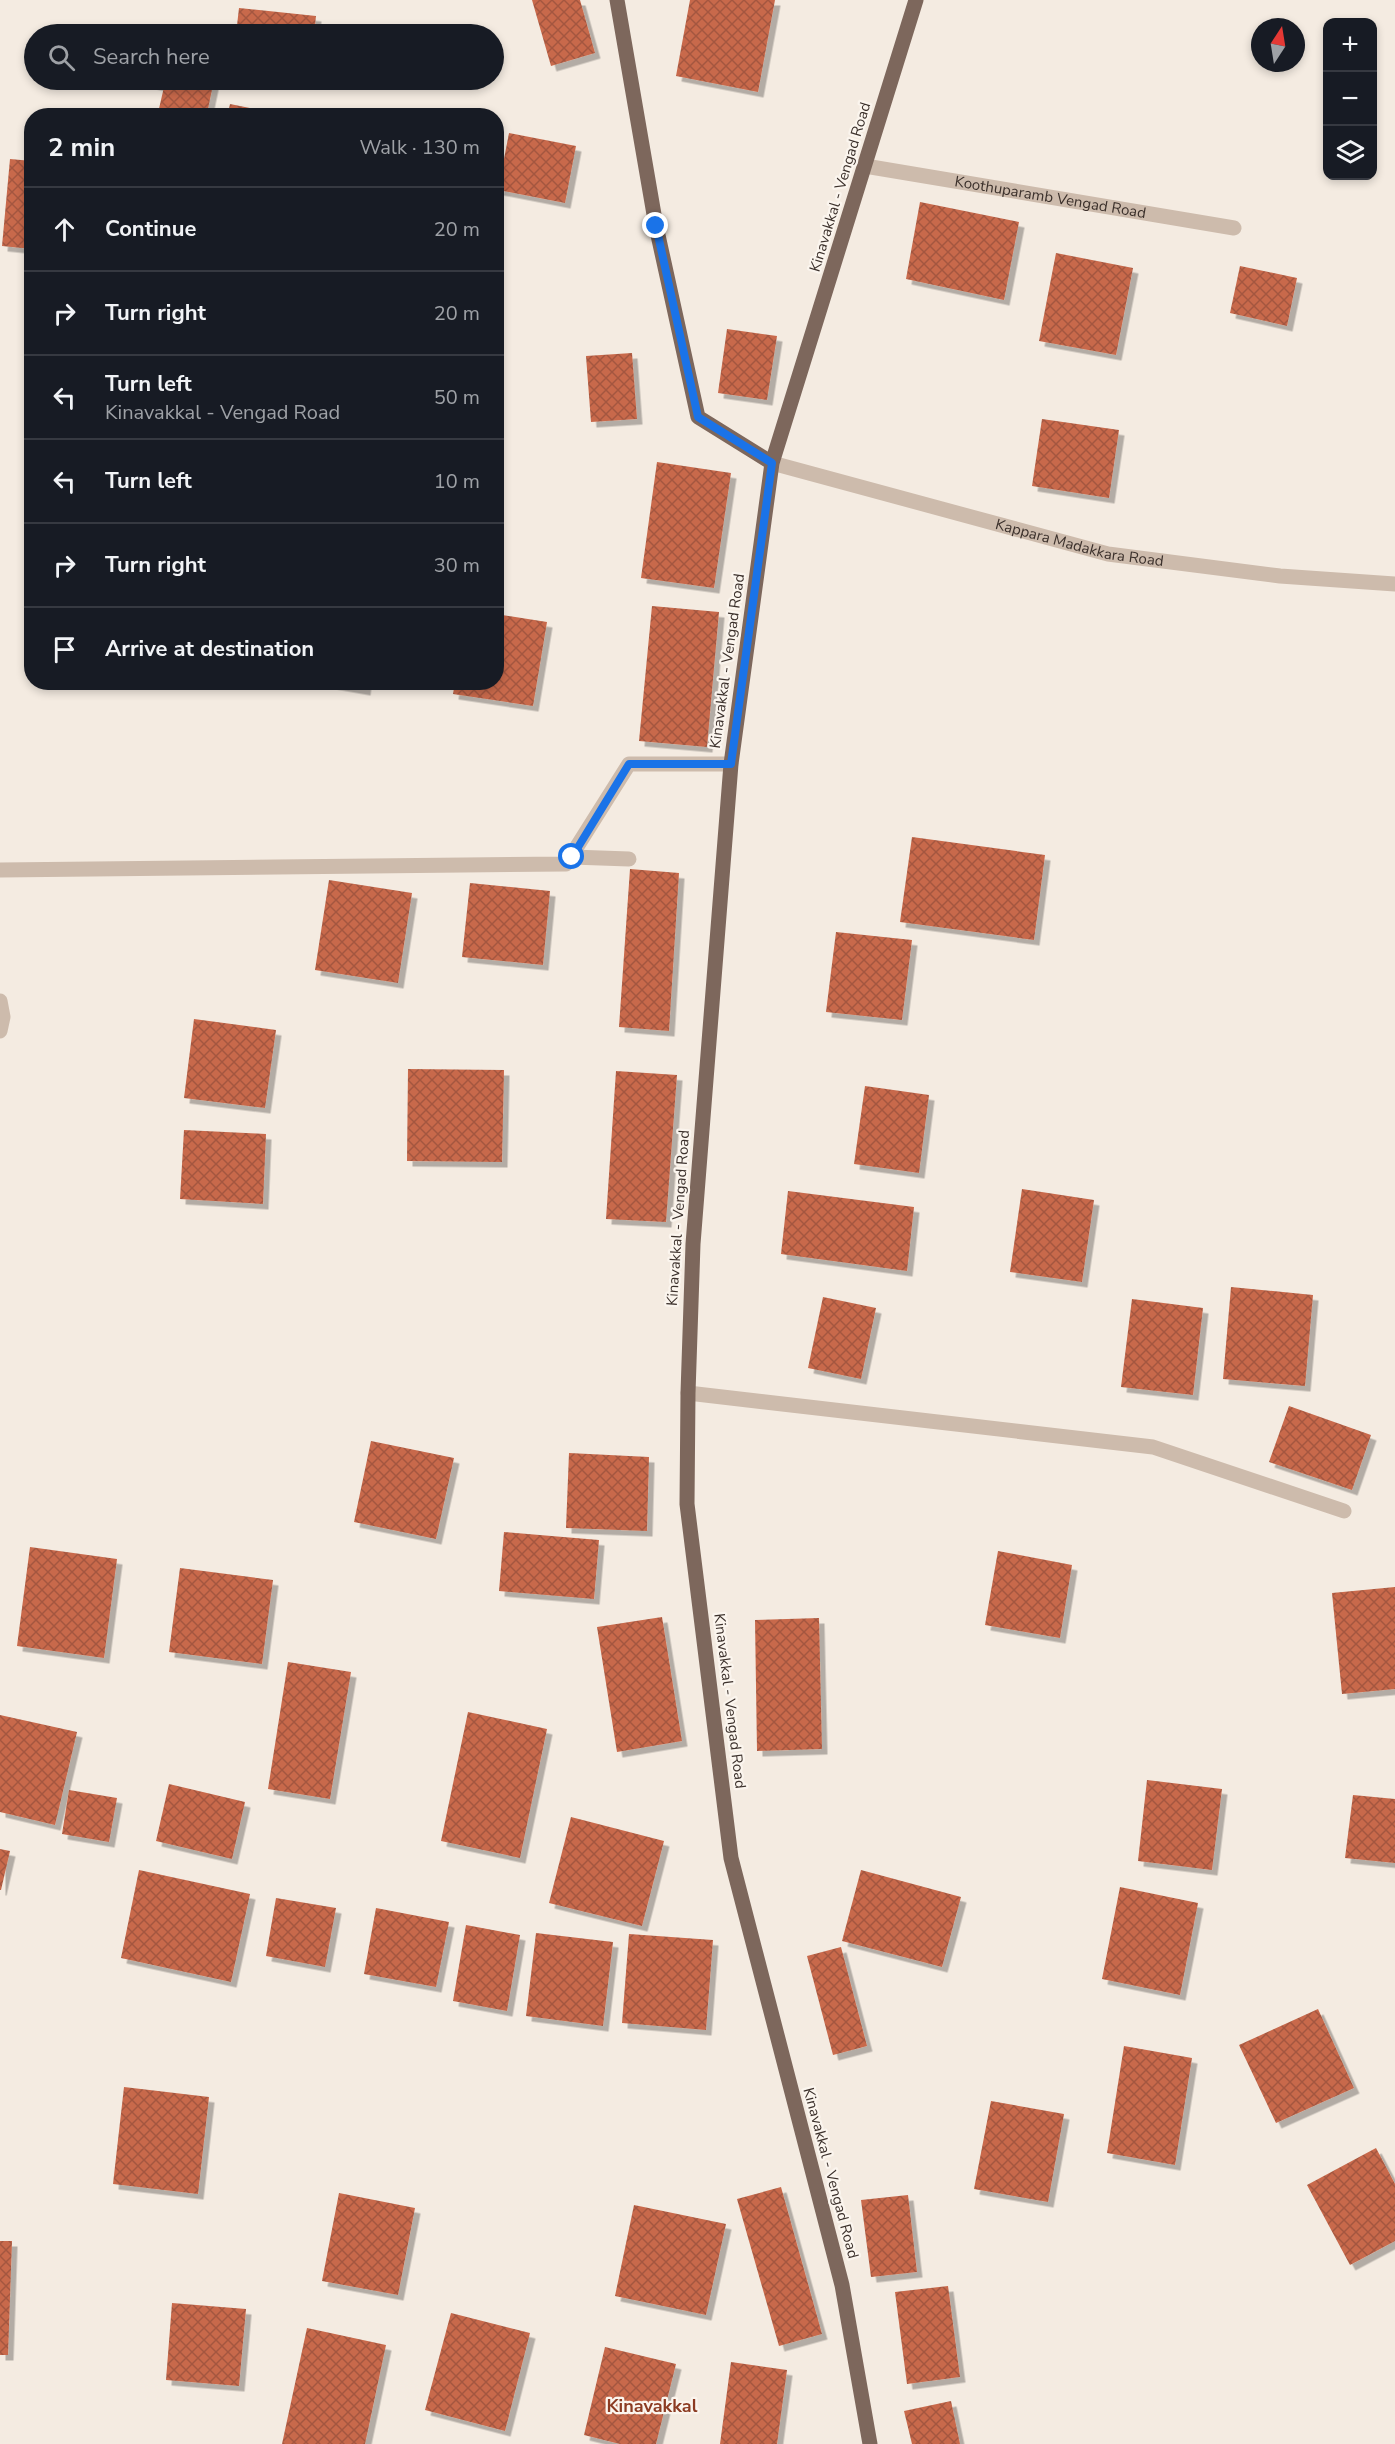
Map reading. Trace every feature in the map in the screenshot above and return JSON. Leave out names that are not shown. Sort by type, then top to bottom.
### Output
[{"type":"main road","points":[[617,0],[656,226],[698,417],[772,463]]},
{"type":"main road","name":"Kinavakkal - Vengad Road","points":[[870,2444],[842,2285],[731,1858],[687,1504],[688,1393],[693,1244],[731,764],[772,463],[916,0]]},
{"type":"street","name":"Koothuparamb Vengad Road","points":[[865,166],[1234,228]]},
{"type":"street","name":"Kappara Madakkara Road","points":[[772,463],[1108,554],[1280,576],[1395,584]]},
{"type":"street","points":[[0,870],[566,864],[629,764],[731,764]]},
{"type":"street","points":[[572,857],[629,859]]},
{"type":"street","points":[[0,1001],[3,1017],[0,1031]]},
{"type":"street","points":[[688,1393],[1153,1447],[1344,1511]]},
{"type":"building","points":[[532,0],[580,0],[595,53],[551,66]]},
{"type":"building","points":[[690,0],[775,0],[758,92],[676,76]]},
{"type":"building","points":[[239,8],[316,16],[315,24],[237,24]]},
{"type":"building","points":[[163,90],[212,90],[208,108],[159,108]]},
{"type":"building","points":[[230,104],[250,108],[229,108]]},
{"type":"building","points":[[509,133],[576,146],[565,203],[504,191],[504,159]]},
{"type":"building","points":[[10,159],[24,160],[24,248],[2,246]]},
{"type":"building","points":[[920,202],[1019,222],[1004,300],[906,279]]},
{"type":"building","points":[[1056,253],[1133,268],[1116,355],[1039,341]]},
{"type":"building","points":[[1240,266],[1297,278],[1287,326],[1230,313]]},
{"type":"building","points":[[727,329],[777,336],[767,400],[718,393]]},
{"type":"building","points":[[632,353],[637,419],[591,422],[586,356]]},
{"type":"building","points":[[1042,419],[1119,430],[1109,498],[1032,486]]},
{"type":"building","points":[[657,462],[731,473],[714,588],[641,578]]},
{"type":"building","points":[[652,606],[719,612],[707,747],[639,741]]},
{"type":"building","points":[[504,615],[547,622],[533,706],[453,694],[454,690],[504,690]]},
{"type":"building","points":[[912,837],[1045,855],[1034,940],[900,922]]},
{"type":"building","points":[[630,869],[679,873],[669,1031],[619,1027]]},
{"type":"building","points":[[329,880],[412,893],[398,983],[315,970]]},
{"type":"building","points":[[470,883],[550,891],[543,965],[462,957]]},
{"type":"building","points":[[836,932],[912,940],[902,1020],[826,1012]]},
{"type":"building","points":[[194,1019],[276,1030],[265,1108],[184,1098]]},
{"type":"building","points":[[408,1069],[504,1070],[502,1162],[407,1161]]},
{"type":"building","points":[[616,1071],[677,1075],[666,1222],[606,1219]]},
{"type":"building","points":[[865,1086],[929,1095],[919,1173],[854,1164]]},
{"type":"building","points":[[184,1130],[266,1134],[263,1204],[180,1199]]},
{"type":"building","points":[[1022,1189],[1094,1200],[1082,1282],[1010,1272]]},
{"type":"building","points":[[788,1191],[914,1207],[907,1271],[781,1254]]},
{"type":"building","points":[[1231,1287],[1313,1295],[1305,1386],[1223,1379]]},
{"type":"building","points":[[823,1297],[876,1308],[861,1379],[808,1368]]},
{"type":"building","points":[[1132,1299],[1203,1308],[1193,1395],[1121,1387]]},
{"type":"building","points":[[1289,1406],[1371,1435],[1352,1490],[1269,1462]]},
{"type":"building","points":[[371,1441],[454,1458],[436,1539],[354,1522]]},
{"type":"building","points":[[569,1453],[649,1457],[647,1531],[566,1528]]},
{"type":"building","points":[[504,1532],[599,1540],[594,1599],[499,1591]]},
{"type":"building","points":[[30,1547],[117,1559],[104,1658],[17,1646]]},
{"type":"building","points":[[998,1551],[1072,1565],[1060,1638],[985,1625]]},
{"type":"building","points":[[180,1568],[273,1580],[262,1664],[169,1652]]},
{"type":"building","points":[[1395,1587],[1395,1689],[1342,1694],[1332,1593]]},
{"type":"building","points":[[662,1617],[682,1741],[617,1752],[597,1627]]},
{"type":"building","points":[[819,1618],[822,1749],[757,1751],[755,1620]]},
{"type":"building","points":[[288,1662],[351,1672],[330,1799],[268,1789]]},
{"type":"building","points":[[468,1712],[547,1729],[520,1858],[441,1841]]},
{"type":"building","points":[[0,1715],[77,1732],[55,1825],[0,1812]]},
{"type":"building","points":[[1147,1780],[1222,1789],[1212,1870],[1138,1861]]},
{"type":"building","points":[[169,1784],[245,1802],[232,1859],[156,1841]]},
{"type":"building","points":[[69,1790],[117,1798],[109,1842],[62,1834]]},
{"type":"building","points":[[1353,1795],[1395,1799],[1395,1863],[1345,1858]]},
{"type":"building","points":[[571,1817],[664,1841],[642,1926],[549,1903]]},
{"type":"building","points":[[0,1849],[10,1851],[1,1890],[0,1890]]},
{"type":"building","points":[[139,1870],[250,1894],[231,1982],[121,1958]]},
{"type":"building","points":[[861,1870],[961,1897],[942,1967],[842,1941]]},
{"type":"building","points":[[1120,1887],[1198,1903],[1180,1995],[1102,1979]]},
{"type":"building","points":[[276,1898],[336,1908],[325,1967],[266,1956]]},
{"type":"building","points":[[376,1908],[449,1922],[436,1987],[364,1974]]},
{"type":"building","points":[[466,1925],[520,1935],[507,2011],[453,2001]]},
{"type":"building","points":[[536,1933],[613,1942],[603,2026],[526,2016]]},
{"type":"building","points":[[629,1934],[713,1940],[706,2030],[622,2023]]},
{"type":"building","points":[[841,1947],[867,2046],[833,2055],[807,1956]]},
{"type":"building","points":[[1318,2009],[1354,2088],[1276,2123],[1239,2045]]},
{"type":"building","points":[[1124,2046],[1192,2058],[1175,2165],[1107,2153]]},
{"type":"building","points":[[124,2087],[209,2097],[198,2194],[113,2184]]},
{"type":"building","points":[[991,2101],[1064,2114],[1048,2202],[974,2189]]},
{"type":"building","points":[[1376,2148],[1395,2184],[1395,2241],[1350,2265],[1307,2185]]},
{"type":"building","points":[[781,2187],[822,2334],[779,2346],[737,2199]]},
{"type":"building","points":[[339,2193],[415,2208],[398,2295],[322,2281]]},
{"type":"building","points":[[908,2195],[917,2272],[871,2277],[861,2200]]},
{"type":"building","points":[[634,2205],[726,2224],[706,2315],[615,2296]]},
{"type":"building","points":[[0,2241],[12,2241],[8,2355],[0,2355]]},
{"type":"building","points":[[948,2286],[960,2377],[907,2384],[895,2292]]},
{"type":"building","points":[[172,2303],[246,2309],[239,2386],[166,2380]]},
{"type":"building","points":[[451,2313],[530,2333],[505,2431],[425,2410]]},
{"type":"building","points":[[307,2328],[386,2345],[365,2444],[282,2444]]},
{"type":"building","points":[[605,2347],[676,2364],[656,2444],[620,2444],[584,2435]]},
{"type":"building","points":[[731,2362],[787,2370],[777,2444],[720,2444]]},
{"type":"building","points":[[951,2401],[960,2444],[912,2444],[904,2411]]},
{"type":"district","name":"Kinavakkal","points":[[652,2406]]},
{"type":"route","points":[[572,857],[629,764],[731,764],[772,463],[698,417],[656,226]]}]
